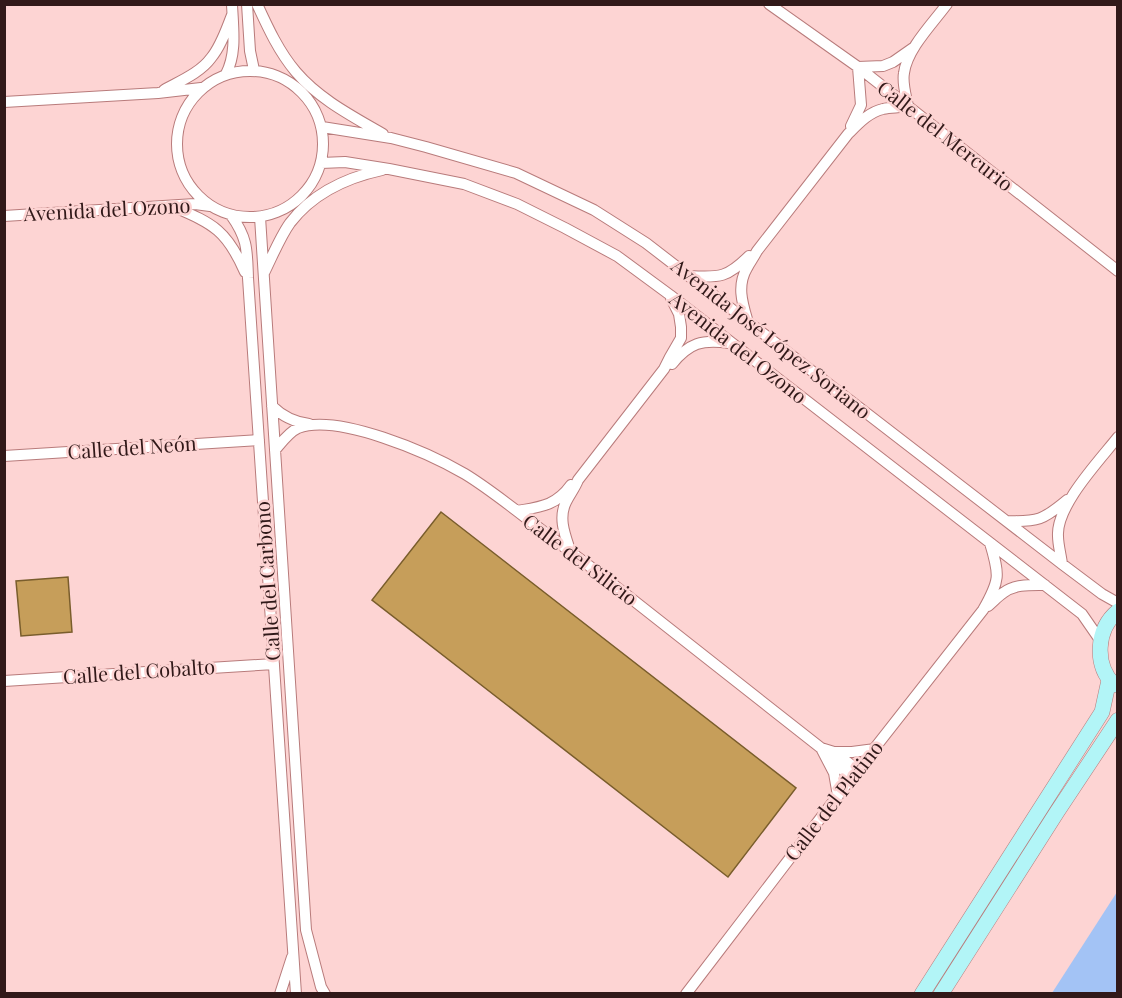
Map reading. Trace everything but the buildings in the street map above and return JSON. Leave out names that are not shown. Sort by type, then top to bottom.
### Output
[{"type":"street","points":[[247,4],[250,51],[254,70]]},
{"type":"street","name":"Avenida José López Soriano","points":[[257,4],[270,33],[297,72],[328,101],[391,138]]},
{"type":"street","name":"Calle del Mercurio","points":[[769,4],[858,67],[1118,271]]},
{"type":"street","points":[[747,320],[740,286],[746,269],[757,251],[860,121],[883,109],[908,106],[904,73],[914,48],[947,4]]},
{"type":"street","points":[[226,74],[231,64],[234,35],[232,10]]},
{"type":"street","points":[[158,93],[185,79],[211,58],[225,33],[232,10]]},
{"type":"street","points":[[848,134],[861,105],[858,67],[883,66],[914,48]]},
{"type":"street","points":[[4,102],[158,93],[201,88],[226,74],[254,70],[284,78],[308,99],[322,127],[324,145],[321,163],[309,189],[287,208],[260,217],[246,218],[231,215],[210,206],[191,187],[179,162],[178,153],[177,135],[185,110],[201,88]]},
{"type":"street","name":"Avenida José López Soriano","points":[[322,127],[391,138],[516,173],[594,210],[646,243],[1062,564],[1118,603]]},
{"type":"street","name":"Avenida del Ozono","points":[[321,163],[345,162],[464,184],[517,204],[617,256],[1082,614],[1100,640]]},
{"type":"street","points":[[264,273],[289,224],[306,205],[343,182],[389,169]]},
{"type":"street","points":[[171,205],[205,221],[221,232],[234,248],[248,278]]},
{"type":"street","name":"Avenida del Ozono","points":[[4,216],[171,205],[210,206]]},
{"type":"street","name":"Calle del Carbono","points":[[231,215],[242,230],[247,245],[296,993]]},
{"type":"street","name":"Calle del Carbono","points":[[260,217],[306,930],[321,987],[325,993]]},
{"type":"street","points":[[689,276],[715,277],[727,274],[757,251]]},
{"type":"street","points":[[570,551],[562,522],[566,502],[578,480],[664,369],[681,338],[679,314],[670,295]]},
{"type":"street","points":[[664,369],[691,345],[714,341],[732,343]]},
{"type":"street","name":"Calle del Silicio","points":[[273,406],[289,420],[299,423],[336,426],[404,444],[466,475],[570,551],[855,774]]},
{"type":"street","points":[[275,450],[296,429],[312,425]]},
{"type":"street","points":[[1062,564],[1058,536],[1061,516],[1072,496],[1118,438]]},
{"type":"street","name":"Calle del Neón","points":[[4,456],[259,440]]},
{"type":"street","points":[[517,511],[552,503],[578,480]]},
{"type":"street","points":[[1006,520],[1031,521],[1044,517],[1072,496]]},
{"type":"street","name":"Calle del Platino","points":[[983,610],[996,583],[998,570],[990,543]]},
{"type":"street","name":"Calle del Platino","points":[[686,993],[983,610],[1003,593],[1013,588],[1045,585]]},
{"type":"street","points":[[922,993],[1102,712],[1113,684],[1100,661],[1100,640],[1105,626],[1118,611]]},
{"type":"street","name":"Calle del Cobalto","points":[[4,681],[274,664]]},
{"type":"street","points":[[941,993],[1118,720]]},
{"type":"street","points":[[838,796],[827,752],[874,749]]},
{"type":"street","name":"Calle del Carbono","points":[[280,993],[294,951]]},
{"type":"water","points":[[1117,892],[1117,993],[1052,993]]}]
